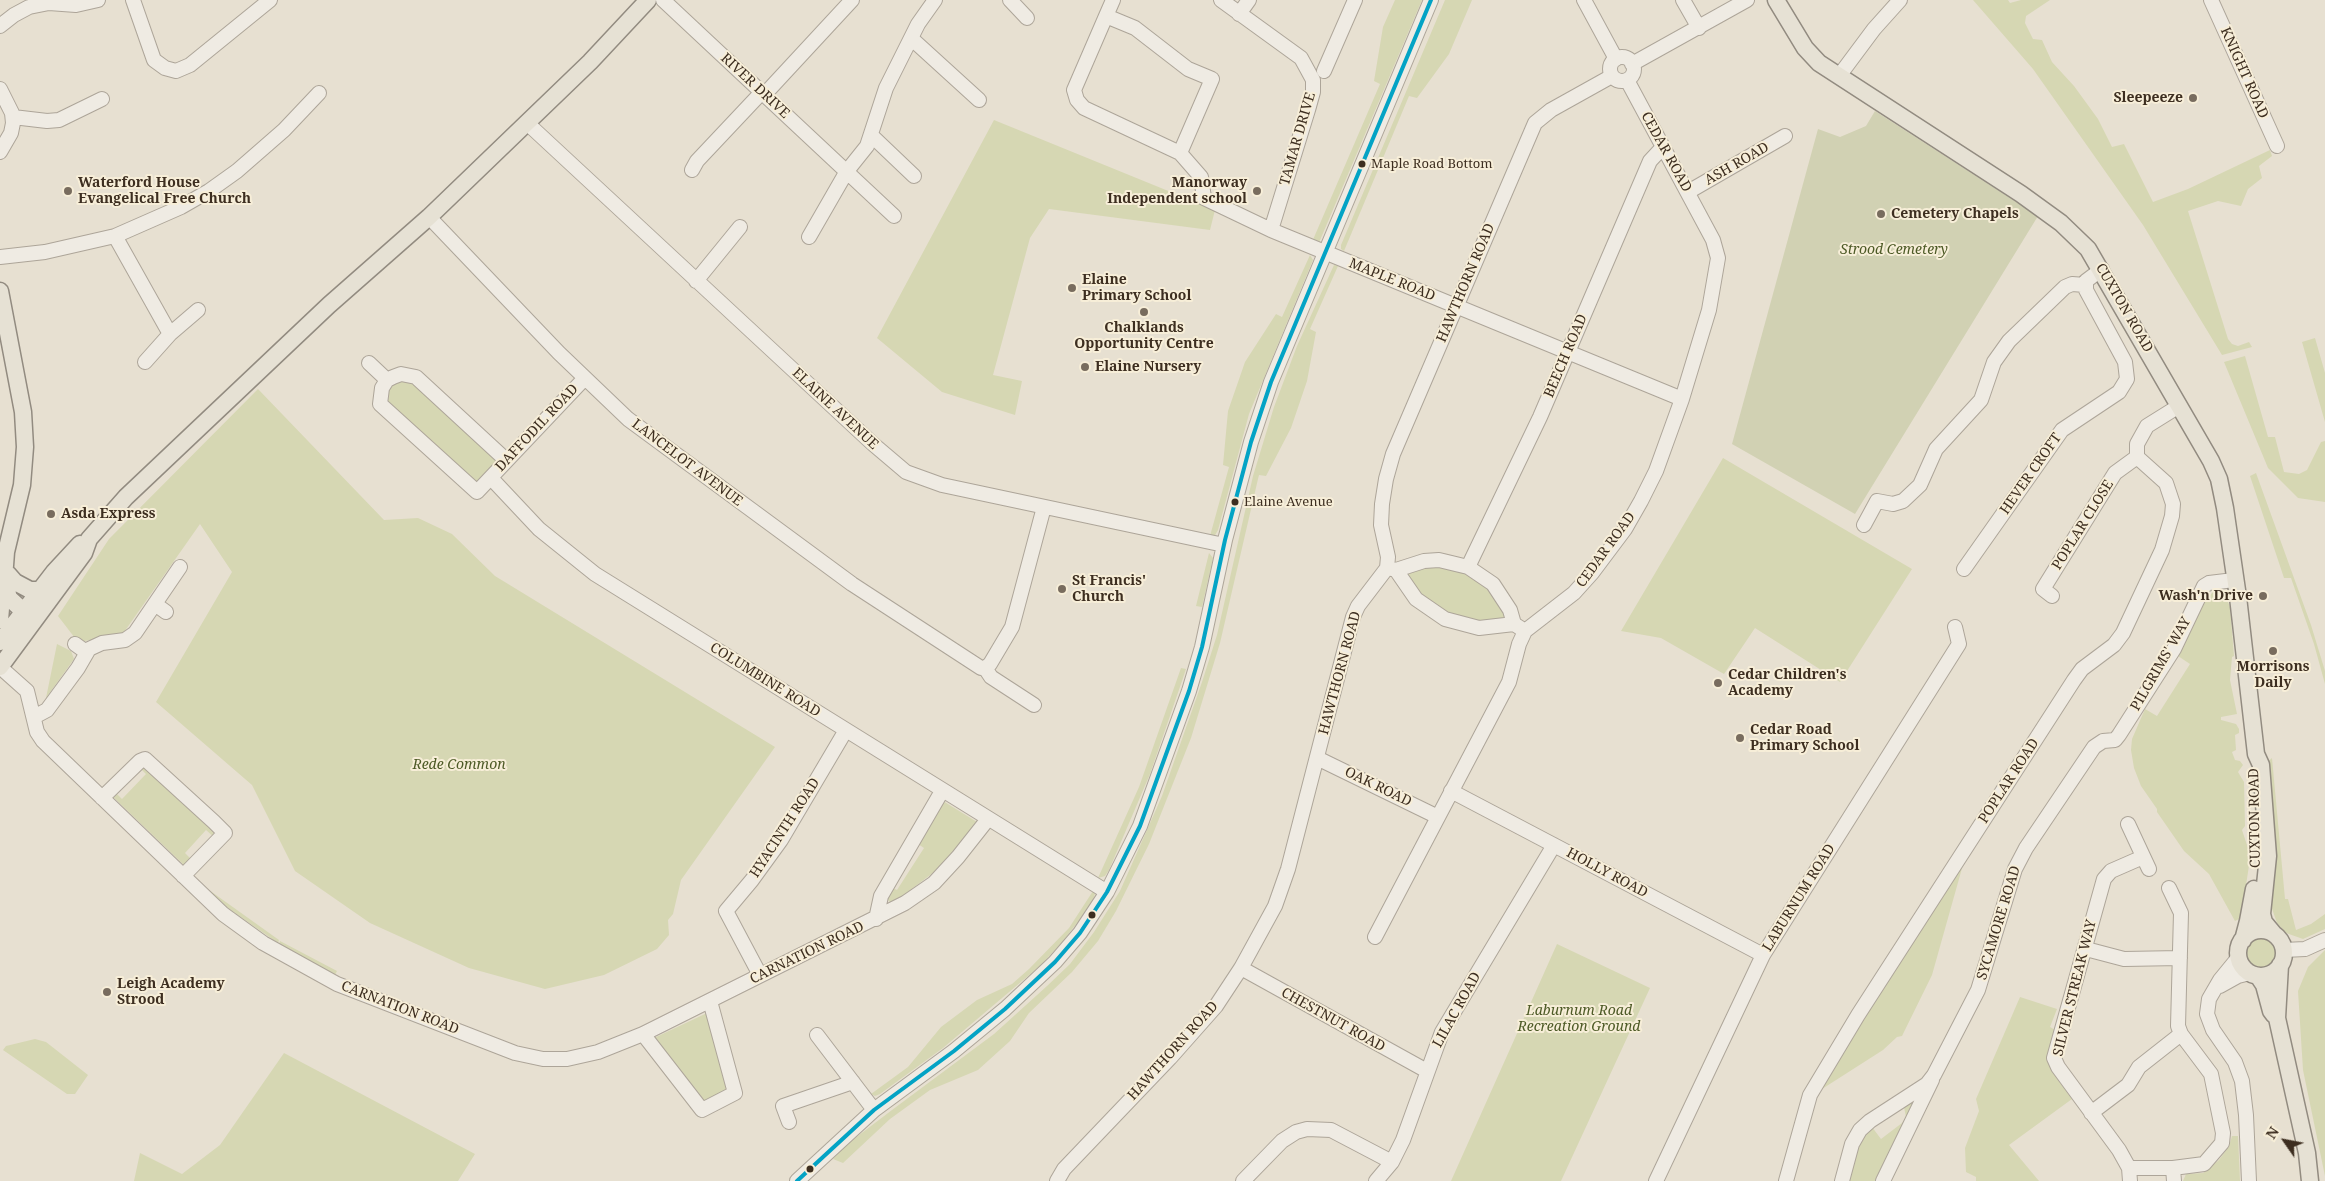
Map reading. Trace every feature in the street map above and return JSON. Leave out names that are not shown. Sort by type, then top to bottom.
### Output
[{"type":"main road","points":[[0,667],[31,613],[47,592],[84,553],[89,539],[126,497],[186,438],[329,305],[429,217],[590,62],[648,0]]},
{"type":"main road","name":"CUXTON ROAD","points":[[1776,0],[1805,48],[1819,63],[2013,189],[2061,223],[2088,249],[2102,269],[2211,461],[2219,478],[2256,754],[2261,766],[2268,846],[2262,916],[2274,934]]},
{"type":"main road","points":[[0,291],[23,412],[25,447],[22,485],[5,571],[0,620]]},
{"type":"main road","points":[[5,571],[15,582],[30,590],[47,592]]},
{"type":"main road","points":[[5,571],[31,613]]},
{"type":"main road","points":[[0,642],[31,613]]},
{"type":"main road","name":"CUXTON ROAD","points":[[2242,940],[2248,922],[2256,875],[2253,766],[2256,754]]},
{"type":"main road","points":[[2278,1018],[2271,1011],[2265,987],[2254,974],[2241,965],[2238,958],[2238,950],[2242,940],[2257,931],[2267,931],[2274,934],[2281,941],[2282,957],[2278,1018],[2307,1153],[2310,1181]]},
{"type":"main road","points":[[2254,974],[2270,974],[2282,957]]},
{"type":"street","points":[[0,26],[23,4],[76,5],[98,0]]},
{"type":"street","points":[[133,0],[154,60],[165,68],[178,71],[190,65],[270,0]]},
{"type":"street","name":"RIVER DRIVE","points":[[662,0],[894,216]]},
{"type":"street","points":[[692,170],[697,161],[852,0]]},
{"type":"street","points":[[809,237],[847,171],[860,156],[872,136],[879,105],[918,24],[935,0]]},
{"type":"street","points":[[1010,0],[1027,18]]},
{"type":"street","points":[[1106,16],[1135,28],[1188,68],[1212,79],[1180,153],[1084,108],[1076,100],[1074,90],[1106,16],[1113,0]]},
{"type":"street","name":"TAMAR DRIVE","points":[[1221,0],[1300,58],[1313,80],[1313,92],[1308,110],[1271,230]]},
{"type":"street","points":[[1239,14],[1249,0]]},
{"type":"street","points":[[1324,71],[1355,0]]},
{"type":"street","points":[[797,1181],[874,1110],[954,1051],[1005,1009],[1055,962],[1074,941],[1107,892],[1140,826],[1189,691],[1202,647],[1224,545],[1251,442],[1271,382],[1431,0]]},
{"type":"street","points":[[1584,0],[1616,59]]},
{"type":"street","points":[[1683,0],[1699,28]]},
{"type":"street","points":[[1632,64],[1747,0]]},
{"type":"street","points":[[1839,76],[1874,29],[1900,0]]},
{"type":"street","name":"KNIGHT ROAD","points":[[2211,0],[2277,146]]},
{"type":"street","points":[[912,39],[979,100]]},
{"type":"street","points":[[1616,59],[1627,59],[1632,64],[1633,71],[1627,80],[1621,81],[1612,76],[1611,65],[1616,59]]},
{"type":"street","name":"HAWTHORN ROAD","points":[[1057,1181],[1064,1169],[1170,1058],[1216,1006],[1241,968],[1275,906],[1356,611],[1392,569],[1381,525],[1386,479],[1393,454],[1535,123],[1551,110],[1612,76]]},
{"type":"street","name":"CEDAR ROAD","points":[[1375,937],[1509,682],[1519,644],[1520,628],[1574,593],[1625,529],[1656,471],[1682,399],[1710,310],[1718,258],[1713,240],[1627,80]]},
{"type":"street","points":[[0,89],[13,117],[11,133],[0,152]]},
{"type":"street","points":[[0,258],[46,252],[116,236],[181,207],[209,191],[284,130],[319,93]]},
{"type":"street","points":[[13,117],[46,121],[59,120],[102,99]]},
{"type":"street","name":"ELAINE AVENUE","points":[[527,123],[873,444],[906,472],[919,479],[942,485],[1224,545]]},
{"type":"street","points":[[872,136],[914,176]]},
{"type":"street","name":"ASH ROAD","points":[[1688,192],[1785,136]]},
{"type":"street","name":"BEECH ROAD","points":[[1468,567],[1540,417],[1650,161],[1663,147]]},
{"type":"street","name":"MAPLE ROAD","points":[[1180,153],[1201,177],[1204,198],[1271,230],[1682,399]]},
{"type":"street","name":"LANCELOT AVENUE","points":[[429,217],[584,379],[636,426],[821,562],[982,668],[990,676],[1034,705]]},
{"type":"street","points":[[696,281],[740,227]]},
{"type":"street","points":[[116,236],[170,334]]},
{"type":"street","points":[[1864,525],[1877,501],[1893,504],[1903,502],[1920,485],[1936,449],[1981,400],[1994,362],[2009,341],[2065,287],[2072,284],[2085,285],[2089,278],[2102,269]]},
{"type":"street","name":"HEVER CROFT","points":[[1964,569],[2062,430],[2118,392],[2127,379],[2125,362],[2085,285]]},
{"type":"street","points":[[145,362],[170,334],[198,310]]},
{"type":"street","points":[[369,363],[388,380]]},
{"type":"street","points":[[491,478],[478,491],[475,491],[388,412],[380,404],[380,396],[388,380],[401,374],[416,377],[506,460]]},
{"type":"street","name":"DAFFODIL ROAD","points":[[491,478],[584,379]]},
{"type":"street","points":[[2137,457],[2137,444],[2145,428],[2179,406]]},
{"type":"street","name":"POPLAR CLOSE","points":[[2052,596],[2042,589],[2115,473],[2137,457]]},
{"type":"street","name":"POPLAR ROAD","points":[[1786,1181],[1806,1104],[1815,1086],[1917,921],[2074,680],[2091,661],[2118,640],[2154,570],[2169,529],[2172,504],[2166,483],[2137,457]]},
{"type":"street","name":"COLUMBINE ROAD","points":[[491,478],[539,529],[595,574],[1107,892]]},
{"type":"street","points":[[982,668],[994,659],[1012,627],[1044,507]]},
{"type":"street","points":[[1439,560],[1468,567],[1493,584],[1520,628],[1479,628],[1445,619],[1416,599],[1392,569],[1416,562],[1439,560]]},
{"type":"street","points":[[34,717],[47,710],[81,653],[98,644],[125,640],[132,636],[160,608],[180,567]]},
{"type":"street","name":"PILGRIMS' WAY","points":[[2115,740],[2174,648],[2204,586],[2209,583],[2234,580]]},
{"type":"street","name":"LABURNUM ROAD","points":[[1656,1181],[1763,955],[1959,644],[1955,627]]},
{"type":"street","name":"CARNATION ROAD","points":[[0,667],[28,691],[37,732],[41,739],[223,914],[299,965],[337,984],[515,1053],[543,1059],[567,1059],[598,1052],[643,1034],[906,903],[934,883],[958,857],[988,819]]},
{"type":"street","name":"HYACINTH ROAD","points":[[760,975],[726,911],[752,880],[781,840],[846,730]]},
{"type":"street","name":"SYCAMORE ROAD","points":[[1883,1181],[1934,1075],[1978,990],[2020,859],[2094,747],[2103,741],[2115,740]]},
{"type":"street","name":"OAK ROAD","points":[[1317,758],[1438,817]]},
{"type":"street","points":[[102,798],[140,761],[146,759],[227,832],[183,876]]},
{"type":"street","name":"HOLLY ROAD","points":[[1451,790],[1763,955]]},
{"type":"street","name":"CARNATION ROAD","points":[[876,919],[881,896],[942,791]]},
{"type":"street","name":"SILVER STREAK WAY","points":[[2128,824],[2146,863],[2111,872],[2104,879],[2054,1058],[2058,1067],[2119,1150],[2130,1175]]},
{"type":"street","name":"LILAC ROAD","points":[[1376,1181],[1392,1162],[1403,1140],[1426,1071],[1442,1032],[1554,845]]},
{"type":"street","points":[[2130,1175],[2174,1174],[2204,1164],[2222,1143],[2223,1133],[2211,1074],[2181,1034],[2178,1026],[2181,913],[2169,888]]},
{"type":"street","points":[[2282,957],[2325,940]]},
{"type":"street","points":[[2086,949],[2124,959],[2180,958]]},
{"type":"street","points":[[2238,958],[2220,980],[2218,988],[2207,1003],[2207,1016],[2213,1030],[2235,1062],[2242,1081],[2246,1110],[2249,1181]]},
{"type":"street","name":"CHESTNUT ROAD","points":[[1241,968],[1426,1071]]},
{"type":"street","points":[[2218,988],[2254,974]]},
{"type":"street","points":[[643,1034],[702,1110],[735,1093],[710,1001]]},
{"type":"street","points":[[2091,1113],[2128,1085],[2139,1067],[2181,1034]]},
{"type":"street","points":[[816,1035],[874,1110]]},
{"type":"street","name":"SYCAMORE ROAD","points":[[1842,1181],[1852,1144],[1860,1130],[1870,1121],[1927,1084],[1934,1075]]},
{"type":"street","points":[[789,1122],[783,1106],[853,1082]]},
{"type":"street","points":[[1243,1181],[1265,1156],[1282,1141],[1296,1132],[1307,1129],[1331,1130],[1392,1162]]},
{"type":"green space","points":[[1395,0],[1422,0],[1318,245],[1312,242],[1380,84],[1374,81],[1383,27]]},
{"type":"green space","points":[[1445,0],[1472,0],[1449,54],[1417,98],[1409,96],[1344,251],[1341,249],[1341,245]]},
{"type":"green space","points":[[1973,0],[2008,0],[2010,3],[2021,0],[2050,0],[2026,16],[2025,23],[2033,39],[2042,40],[2052,62],[2074,86],[2098,119],[2112,147],[2124,144],[2153,202],[2188,189],[2270,150],[2272,156],[2259,166],[2262,178],[2248,189],[2241,206],[2218,201],[2188,211],[2228,339],[2232,344],[2238,346],[2249,342],[2252,347],[2222,355],[2143,225],[2033,69]]},
{"type":"green space","name":"Strood Cemetery","points":[[1875,111],[2038,216],[1855,514],[1732,444],[1818,129],[1840,137],[1866,126]]},
{"type":"green space","points":[[994,120],[1215,210],[1210,230],[1049,209],[1030,238],[993,375],[1022,381],[1015,415],[942,392],[877,338]]},
{"type":"green space","points":[[1310,255],[1313,260],[1249,414],[1218,530],[1214,537],[1210,536],[1229,467],[1223,465],[1228,411],[1245,362],[1276,314],[1282,317]]},
{"type":"green space","points":[[1334,265],[1338,266],[1310,329],[1316,332],[1307,381],[1291,428],[1266,476],[1259,475],[1220,643],[1191,738],[1149,844],[1116,911],[1098,941],[1072,972],[1029,1013],[1010,1041],[978,1070],[930,1090],[890,1119],[843,1163],[833,1159],[846,1145],[994,1034],[1047,986],[1070,964],[1094,932],[1120,891],[1162,796],[1217,635],[1253,476],[1274,407],[1297,346]]},
{"type":"green space","points":[[2315,338],[2325,373],[2325,422],[2302,342]]},
{"type":"green space","points":[[2245,356],[2268,437],[2275,437],[2284,472],[2299,474],[2307,470],[2321,442],[2325,441],[2325,502],[2298,498],[2268,468],[2224,362]]},
{"type":"green space","points":[[398,380],[413,381],[500,457],[479,487],[386,404],[387,389]]},
{"type":"green space","name":"Rede Common","points":[[258,389],[384,520],[418,518],[452,534],[495,576],[775,747],[681,880],[673,914],[668,920],[669,935],[657,949],[604,975],[545,989],[469,968],[370,923],[295,871],[252,785],[156,702],[232,572],[200,524],[122,635],[78,642],[58,616],[109,539]]},
{"type":"green space","points":[[1723,458],[1912,569],[1840,682],[1755,628],[1724,674],[1661,638],[1621,631]]},
{"type":"green space","points":[[2256,473],[2311,625],[2325,671],[2325,684],[2314,644],[2291,578],[2284,578],[2250,476]]},
{"type":"green space","points":[[1209,553],[1213,558],[1202,607],[1196,606]]},
{"type":"green space","points":[[1439,564],[1466,571],[1490,587],[1509,622],[1479,625],[1431,608],[1401,573]]},
{"type":"green space","points":[[2213,592],[2225,594],[2230,607],[2234,656],[2232,657],[2230,680],[2237,714],[2221,717],[2221,720],[2236,724],[2239,729],[2239,733],[2235,735],[2236,750],[2232,752],[2235,760],[2240,761],[2243,765],[2238,772],[2244,782],[2245,826],[2242,830],[2249,851],[2247,855],[2250,859],[2241,918],[2235,921],[2209,874],[2184,851],[2141,786],[2134,768],[2131,750],[2132,739],[2145,709],[2157,716],[2190,664],[2178,656],[2206,599]]},
{"type":"green space","points":[[57,644],[71,651],[74,659],[46,698]]},
{"type":"green space","points":[[1181,668],[1186,669],[1150,774],[1109,870],[1105,876],[1098,878],[1139,787]]},
{"type":"green space","points":[[2272,758],[2285,899],[2288,899],[2296,930],[2311,924],[2325,914],[2325,929],[2303,939],[2286,933],[2277,923],[2271,906],[2276,852],[2264,765]]},
{"type":"green space","points":[[143,764],[216,828],[216,839],[206,830],[185,853],[194,862],[186,867],[111,795],[113,790],[122,799],[146,774],[137,765]]},
{"type":"green space","points":[[943,801],[977,822],[949,857],[934,872],[892,904],[886,898],[891,887],[897,890],[924,848],[918,844]]},
{"type":"green space","points":[[1966,854],[1932,975],[1902,1036],[1897,1037],[1883,1050],[1822,1089],[1860,1026],[1863,1017]]},
{"type":"green space","points":[[202,885],[279,940],[278,943],[229,909]]},
{"type":"green space","points":[[1093,891],[1095,894],[1091,905],[1063,941],[1041,965],[943,1048],[880,1094],[875,1096],[871,1094],[908,1067],[941,1027],[977,1000],[1012,984],[1029,969],[1069,928]]},
{"type":"green space","points":[[2262,938],[2273,942],[2277,953],[2273,964],[2262,968],[2251,964],[2247,953],[2251,942]]},
{"type":"green space","points":[[280,941],[337,971],[335,975],[279,944]]},
{"type":"green space","name":"Laburnum Road Recreation Ground","points":[[1557,944],[1650,988],[1561,1181],[1451,1181]]},
{"type":"green space","points":[[2325,950],[2325,1176],[2303,1070],[2298,991],[2308,967]]},
{"type":"green space","points":[[2020,997],[2057,1009],[2050,1027],[2057,1031],[2056,1077],[2072,1099],[2009,1145],[2039,1181],[1976,1181],[1976,1177],[1966,1172],[1965,1148],[1979,1111],[1976,1099]]},
{"type":"green space","points":[[707,1013],[730,1091],[705,1103],[654,1038]]},
{"type":"green space","points":[[35,1039],[46,1042],[88,1075],[75,1094],[67,1094],[3,1050],[6,1046]]},
{"type":"green space","points":[[284,1053],[475,1154],[458,1181],[134,1181],[140,1153],[182,1174],[220,1145]]},
{"type":"green space","points":[[1922,1095],[1908,1114],[1875,1181],[1849,1181],[1860,1139],[1872,1127],[1881,1139],[1902,1123],[1906,1117],[1904,1107]]},
{"type":"green space","points":[[2232,1136],[2238,1136],[2240,1181],[2183,1181],[2186,1174],[2203,1173],[2219,1160],[2229,1146]]},
{"type":"transit line","points":[[797,1181],[874,1110],[954,1051],[1005,1009],[1055,962],[1080,933],[1107,892],[1140,826],[1189,691],[1202,647],[1225,540],[1251,442],[1271,382],[1431,0]]},
{"type":"place","name":"Sleepeeze","points":[[2193,98]]},
{"type":"place","name":"Maple Road Bottom","points":[[1362,164]]},
{"type":"place","name":"Waterford House Evangelical Free Church","points":[[68,191]]},
{"type":"place","name":"Manorway Independent school","points":[[1257,191]]},
{"type":"place","name":"Cemetery Chapels","points":[[1881,214]]},
{"type":"place","name":"Elaine Primary School","points":[[1072,288]]},
{"type":"place","name":"Chalklands Opportunity Centre","points":[[1144,312]]},
{"type":"place","name":"Elaine Nursery","points":[[1085,367]]},
{"type":"place","name":"Elaine Avenue","points":[[1235,502]]},
{"type":"place","name":"Asda Express","points":[[51,514]]},
{"type":"place","name":"St Francis' Church","points":[[1062,589]]},
{"type":"place","name":"Wash'n Drive","points":[[2263,596]]},
{"type":"place","name":"Morrisons Daily","points":[[2273,651]]},
{"type":"place","name":"Cedar Children's Academy","points":[[1718,683]]},
{"type":"place","name":"Cedar Road Primary School","points":[[1740,738]]},
{"type":"place","name":"Leigh Academy Strood","points":[[107,992]]}]
